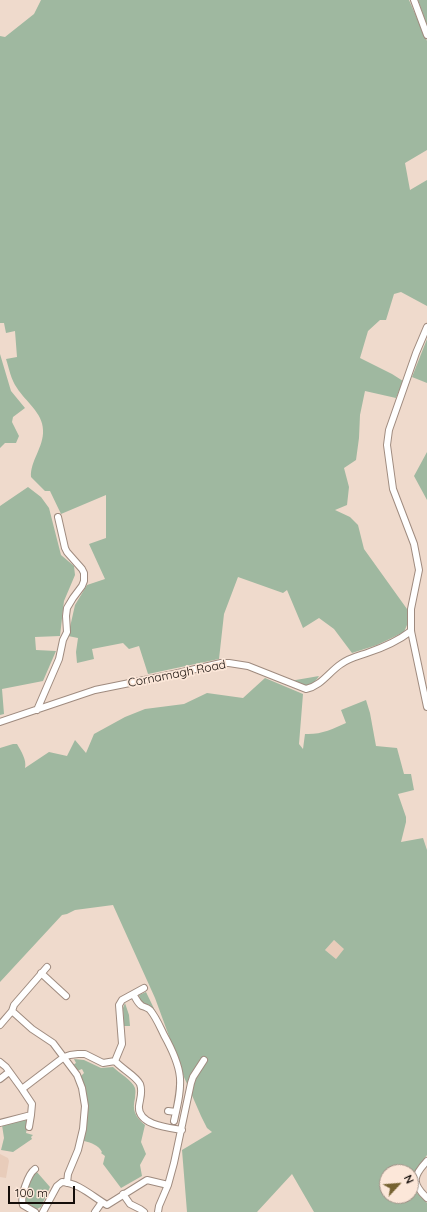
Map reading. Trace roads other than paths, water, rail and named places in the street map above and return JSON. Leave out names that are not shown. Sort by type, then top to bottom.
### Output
[{"type":"street","points":[[414,0],[427,35]]},
{"type":"street","points":[[427,327],[416,353],[389,430],[387,445],[393,488],[414,544],[419,570],[411,609],[411,631],[427,707]]},
{"type":"street","points":[[37,710],[59,659],[63,640],[67,632],[67,608],[84,581],[84,573],[65,548],[58,516]]},
{"type":"street","name":"Cornamagh Road","points":[[0,722],[96,690],[229,662],[248,666],[306,689],[313,688],[340,664],[403,638],[411,631]]},
{"type":"street","points":[[0,1025],[12,1011],[14,1004],[47,967]]},
{"type":"street","points":[[42,973],[66,996]]},
{"type":"street","points":[[115,1060],[122,1044],[119,1005],[122,1000],[144,988]]},
{"type":"street","points":[[133,994],[138,1003],[148,1008],[153,1014],[178,1063],[181,1088],[174,1121]]},
{"type":"street","points":[[12,1011],[32,1029],[53,1043],[77,1075],[81,1084],[85,1106],[84,1118],[78,1150],[68,1174],[67,1183]]},
{"type":"street","points":[[22,1089],[64,1057],[73,1054],[89,1055],[101,1062],[115,1060]]},
{"type":"street","points":[[115,1060],[140,1084],[142,1091],[139,1108],[143,1117],[154,1124],[182,1130]]},
{"type":"street","points":[[158,1212],[174,1163],[191,1083],[193,1077],[204,1060]]},
{"type":"street","points":[[0,1062],[32,1104],[29,1127]]},
{"type":"street","points":[[77,1075],[83,1071]]},
{"type":"street","points":[[0,1079],[9,1072]]},
{"type":"street","points":[[168,1111],[176,1112]]},
{"type":"street","points":[[0,1123],[31,1115]]},
{"type":"street","points":[[427,1161],[419,1169],[416,1181],[418,1189],[427,1198]]},
{"type":"street","points":[[35,1169],[31,1173],[31,1179],[22,1202],[24,1206],[35,1212]]},
{"type":"street","points":[[43,1212],[57,1186],[61,1182],[90,1193],[108,1205],[147,1180],[168,1185]]},
{"type":"street","points":[[123,1194],[130,1204],[140,1208],[144,1212]]},
{"type":"street","points":[[95,1212],[102,1202]]}]
